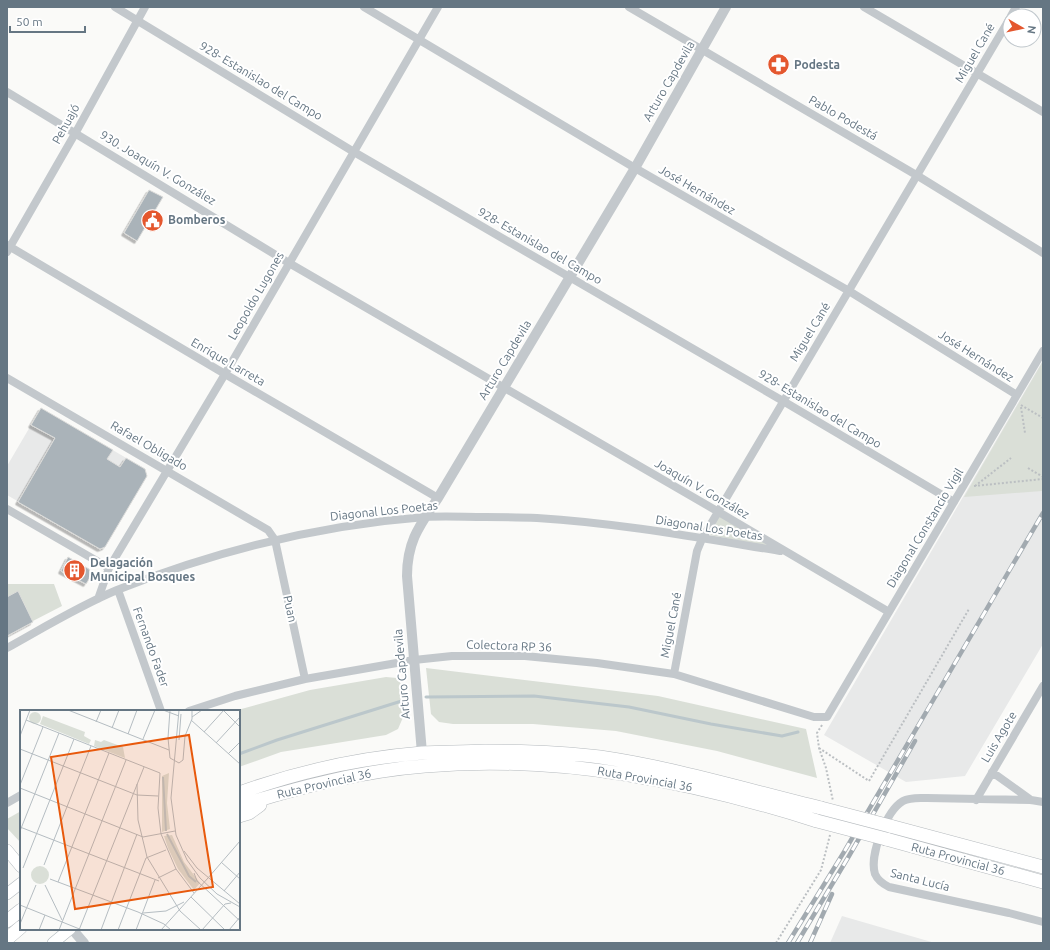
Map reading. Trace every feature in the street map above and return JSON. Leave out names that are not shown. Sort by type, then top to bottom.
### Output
[{"type":"main road","name":"Ruta Provincial 36","points":[[240,792],[318,769],[422,753],[492,751],[538,752],[600,757],[682,773],[1043,867]]},
{"type":"main road","name":"Ruta Provincial 36","points":[[240,806],[279,794],[346,778],[416,767],[477,763],[527,764],[574,768],[620,773],[670,782],[792,813],[1043,882]]},
{"type":"main road","points":[[240,816],[249,812],[279,794]]},
{"type":"main road","points":[[7,850],[20,866]]},
{"type":"main road","points":[[7,894],[20,884]]},
{"type":"main road","points":[[7,921],[20,911]]},
{"type":"main road","points":[[7,939],[20,928]]},
{"type":"main road","points":[[54,943],[70,930]]},
{"type":"street","name":"928- Estanislao del Campo","points":[[115,7],[354,152],[783,400],[954,502]]},
{"type":"street","name":"Pehuajó","points":[[8,248],[76,132],[145,7]]},
{"type":"street","name":"José Hernández","points":[[364,7],[635,168],[849,291],[1017,395]]},
{"type":"street","name":"Leopoldo Lugones","points":[[98,599],[110,568],[225,374],[438,7]]},
{"type":"street","name":"Pablo Podestá","points":[[629,7],[918,176],[1043,253]]},
{"type":"street","name":"Arturo Capdevila","points":[[422,753],[407,565],[411,544],[415,534],[635,168],[726,7]]},
{"type":"street","points":[[864,7],[1043,112]]},
{"type":"street","name":"Miguel Cané","points":[[674,674],[697,550],[702,538],[1002,32]]},
{"type":"street","name":"930. Joaquín V. González","points":[[7,92],[76,132],[289,263],[503,387]]},
{"type":"street","name":"Enrique Larreta","points":[[8,248],[438,498]]},
{"type":"street","name":"Diagonal Constancio Vigil","points":[[827,717],[1043,351]]},
{"type":"street","name":"Rafael Obligado","points":[[7,378],[260,524],[268,530],[275,540]]},
{"type":"street","name":"Joaquín V. González","points":[[503,387],[889,612]]},
{"type":"street","points":[[7,509],[110,568]]},
{"type":"street","name":"Diagonal Los Poetas","points":[[7,648],[98,599],[118,590],[189,565],[275,540],[348,526],[425,517],[528,518],[576,521],[626,527],[784,552]]},
{"type":"street","name":"Puan","points":[[275,540],[305,679]]},
{"type":"street","name":"Fernando Fader","points":[[118,590],[161,710]]},
{"type":"street","name":"Colectora RP 36","points":[[192,710],[234,696],[305,679],[414,660],[452,656],[526,656],[597,663],[674,674],[814,717],[827,717]]},
{"type":"street","name":"Luis Agote","points":[[976,800],[1043,686]]},
{"type":"street","points":[[992,772],[1031,800]]},
{"type":"street","points":[[7,803],[20,796]]},
{"type":"street","name":"Santa Lucía","points":[[976,800],[918,798],[903,801],[895,808],[888,818],[876,850],[874,870],[877,878],[889,887],[1009,913],[1043,922]]},
{"type":"street","points":[[976,800],[1031,800],[1043,802]]},
{"type":"street","points":[[72,930],[84,943]]},
{"type":"path","points":[[1025,433],[1021,405],[1043,418]]},
{"type":"path","points":[[1011,458],[974,486],[1043,478]]},
{"type":"path","points":[[1028,468],[1043,478]]},
{"type":"path","points":[[819,748],[869,781],[969,609]]},
{"type":"shaded area","points":[[1043,360],[1043,644],[965,776],[906,782],[824,735]]},
{"type":"shaded area","points":[[1043,361],[1043,490],[964,497]]},
{"type":"shaded area","points":[[41,408],[145,469],[147,476],[105,547],[100,549],[7,495],[7,466]]},
{"type":"shaded area","points":[[719,515],[775,548],[710,535]]},
{"type":"shaded area","points":[[7,584],[54,584],[62,606],[31,622],[17,592],[7,597]]},
{"type":"shaded area","points":[[426,668],[658,696],[806,729],[817,778],[717,751],[616,731],[533,724],[453,724],[439,722],[431,714]]},
{"type":"shaded area","points":[[386,677],[397,678],[401,684],[404,715],[398,729],[386,735],[281,752],[240,767],[240,710],[238,710],[310,690]]},
{"type":"shaded area","points":[[20,812],[20,842],[7,828],[7,819]]},
{"type":"shaded area","points":[[842,916],[935,943],[830,943]]},
{"type":"building","points":[[149,190],[163,197],[137,241],[124,233]]},
{"type":"building","points":[[41,408],[113,450],[107,459],[120,467],[126,458],[145,469],[147,476],[105,547],[100,549],[18,502],[55,438],[31,425]]},
{"type":"building","name":"Delagación Municipal Bosques","points":[[68,557],[89,569],[91,576],[86,584],[61,571]]},
{"type":"building","points":[[18,591],[33,622],[7,636],[7,597]]},
{"type":"waterway","points":[[426,697],[534,696],[629,707],[711,724],[782,736],[798,732]]},
{"type":"waterway","points":[[240,754],[277,740],[408,699]]},
{"type":"railway","points":[[788,943],[844,852],[1043,513]]},
{"type":"railway","points":[[797,943],[915,741]]},
{"type":"railway","points":[[810,943],[832,894]]},
{"type":"place","name":"Podesta","points":[[779,65]]},
{"type":"place","name":"Bomberos","points":[[152,220]]},
{"type":"place","name":"Delagación Municipal Bosques","points":[[75,570]]}]
